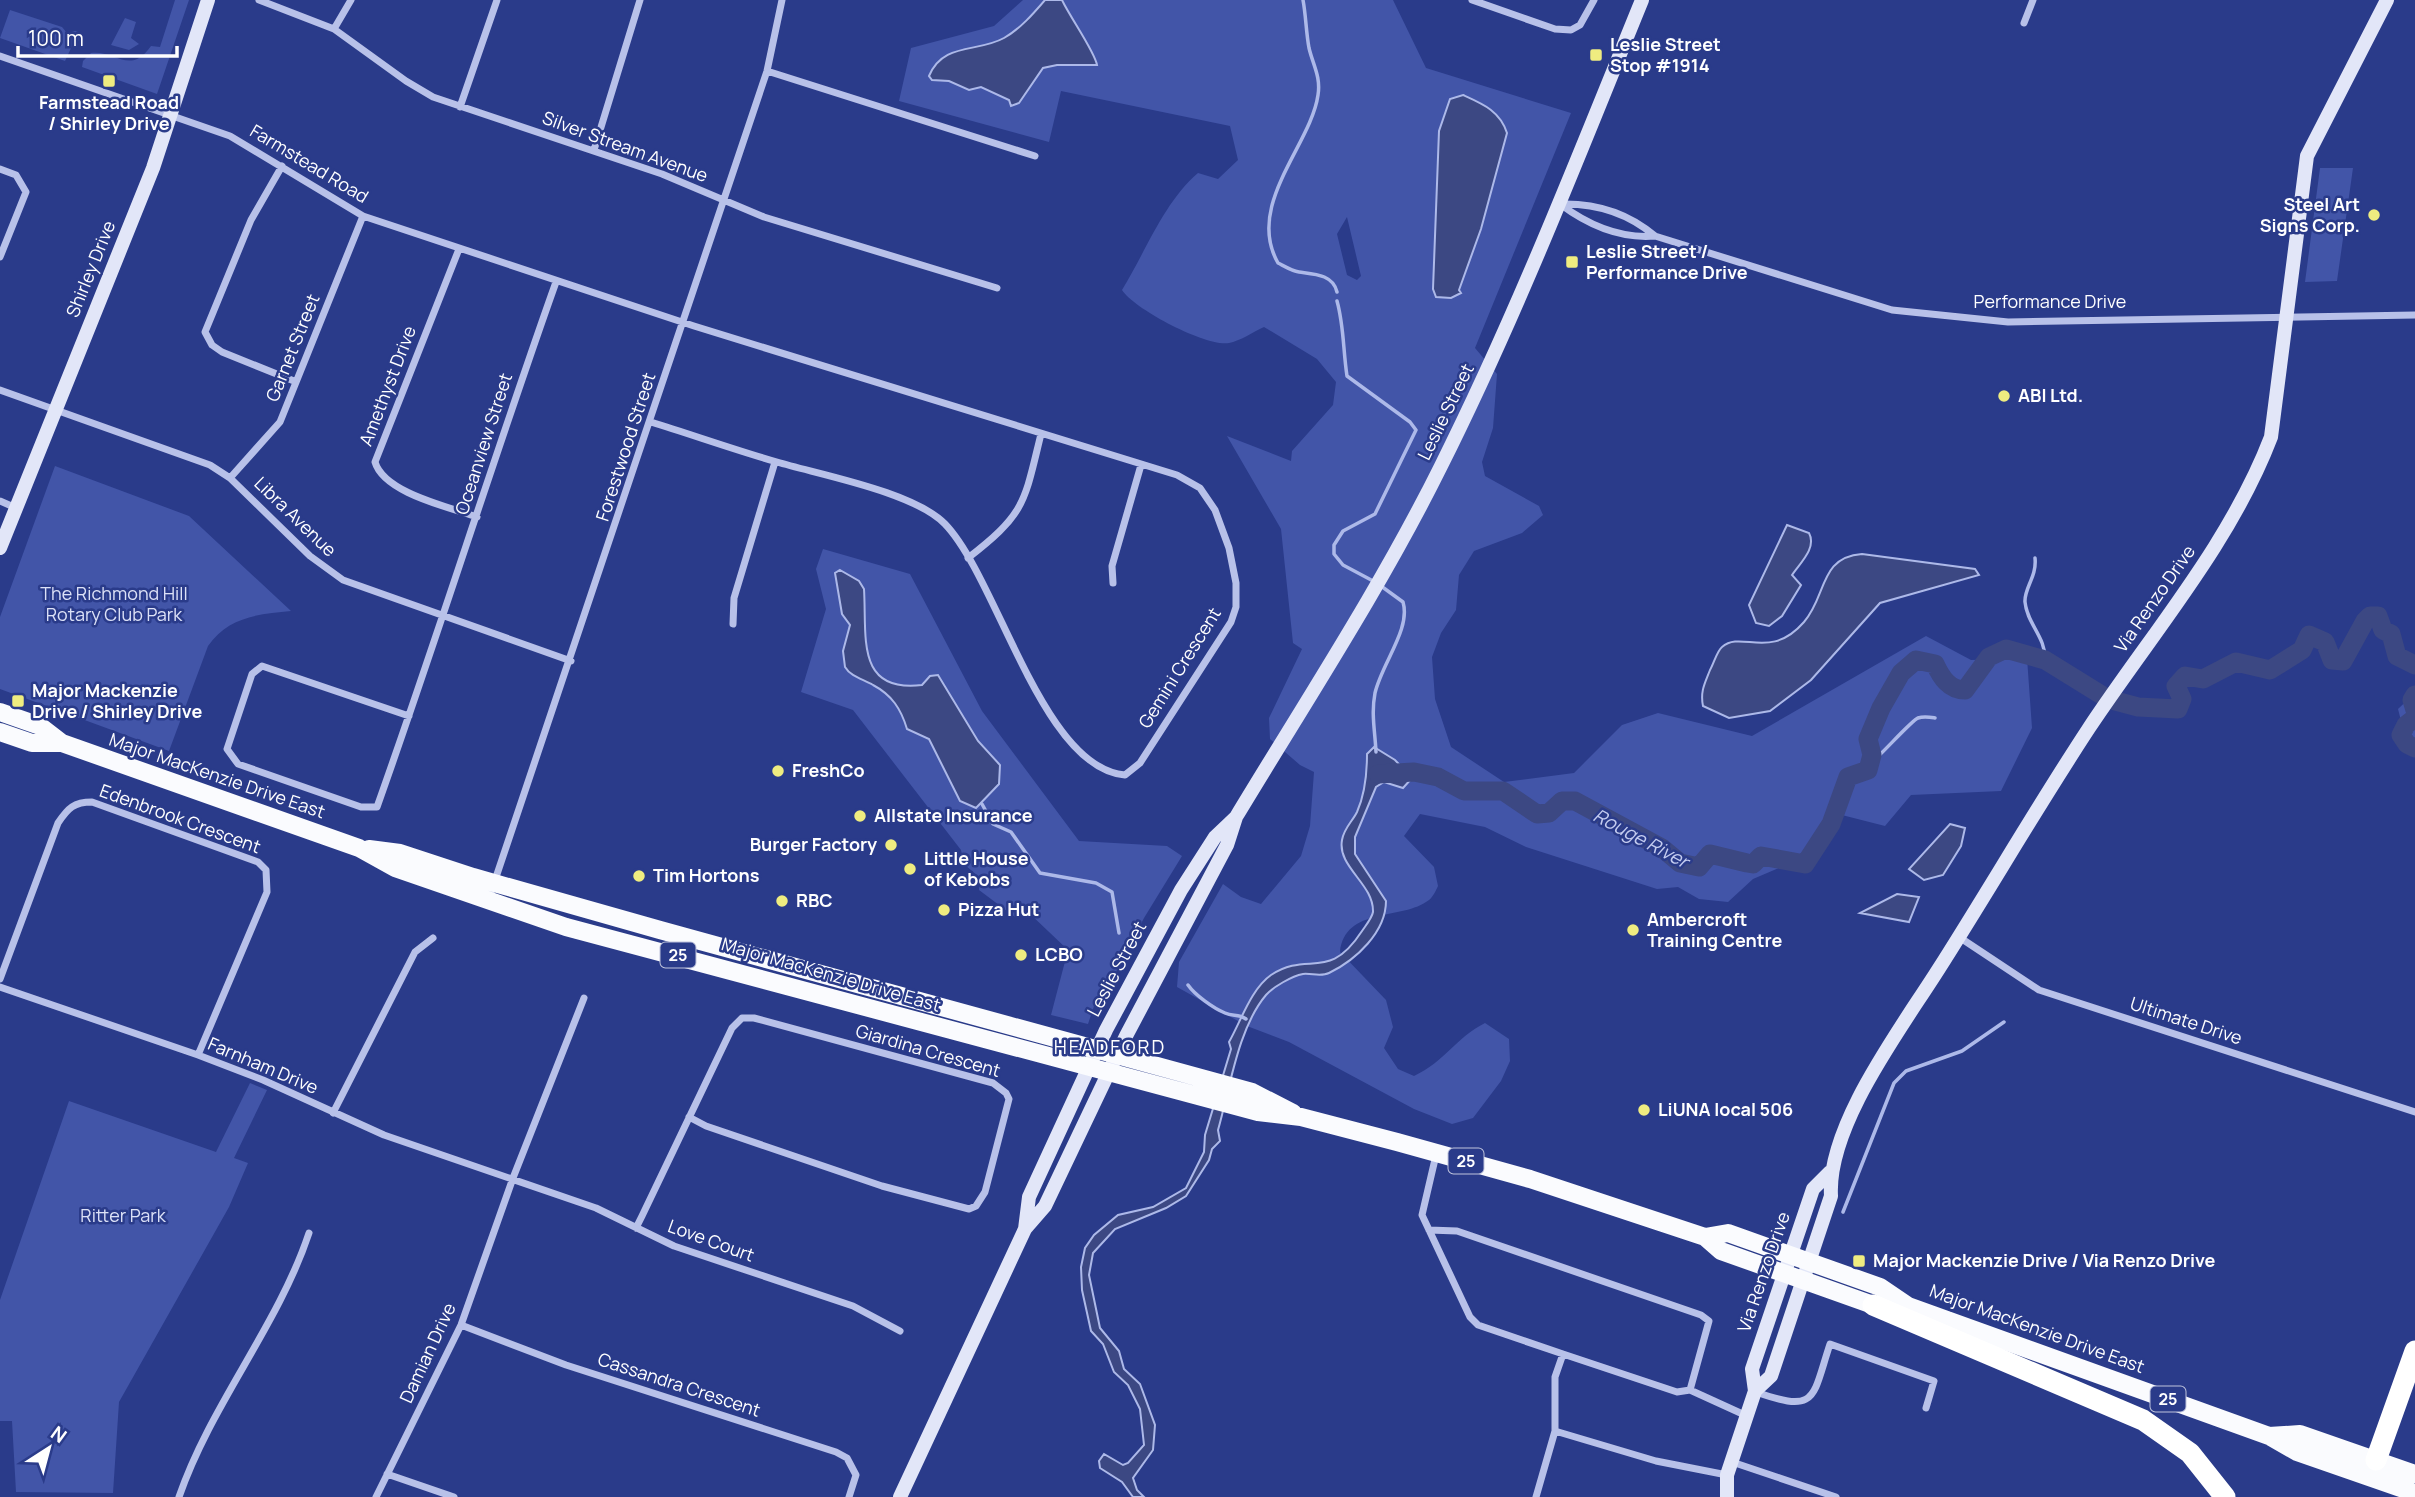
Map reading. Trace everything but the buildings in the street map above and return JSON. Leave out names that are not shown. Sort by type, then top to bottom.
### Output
[{"type":"highway","points":[[1873,1305],[2143,1420],[2190,1453],[2225,1497]]},
{"type":"highway","points":[[2378,1467],[2415,1351]]},
{"type":"main road","name":"Major MacKenzie Drive East","points":[[0,712],[40,726],[62,743],[359,848],[395,868],[566,927],[1088,1068],[1258,1112],[1301,1118],[1530,1179],[1705,1237],[1721,1251],[1873,1305],[1908,1306]]},
{"type":"main road","name":"Major MacKenzie Drive East","points":[[0,732],[32,743],[62,743]]},
{"type":"main road","name":"Major MacKenzie Drive East","points":[[359,848],[400,853],[495,883],[1252,1091],[1301,1118]]},
{"type":"main road","points":[[788,985],[794,965]]},
{"type":"main road","name":"Major MacKenzie Drive East","points":[[1705,1237],[1728,1234],[1790,1255],[1880,1287],[1908,1306],[2269,1436],[2300,1434],[2378,1467],[2415,1493]]},
{"type":"main road","name":"Major MacKenzie Drive East","points":[[2378,1467],[2415,1474]]},
{"type":"street","name":"Shirley Drive","points":[[0,548],[171,117],[208,0]]},
{"type":"street","name":"Silver Stream Avenue","points":[[259,0],[334,29],[419,90],[460,107],[594,150],[764,217],[997,288]]},
{"type":"street","points":[[334,29],[351,0]]},
{"type":"street","points":[[460,107],[497,0]]},
{"type":"street","points":[[594,150],[640,0]]},
{"type":"street","name":"Forestwood Street","points":[[487,901],[571,661],[767,71],[782,0]]},
{"type":"street","points":[[1472,0],[1563,31],[1580,25],[1594,0]]},
{"type":"street","name":"Leslie Street","points":[[900,1497],[1025,1229],[1045,1206],[1108,1073],[1227,845],[1236,817],[1387,567],[1485,377],[1560,204],[1642,0]]},
{"type":"street","points":[[2024,23],[2033,0]]},
{"type":"street","name":"Via Renzo Drive","points":[[1755,1391],[1771,1377],[1831,1196],[1830,1172],[1845,1128],[1881,1060],[2088,729],[2234,518],[2256,476],[2271,437],[2307,156],[2387,0]]},
{"type":"street","name":"Farmstead Road","points":[[0,56],[230,136],[363,216],[684,323]]},
{"type":"street","points":[[767,71],[1035,156]]},
{"type":"street","points":[[282,166],[251,220],[205,332],[212,345],[222,352],[294,381]]},
{"type":"street","points":[[0,169],[16,175],[26,192],[0,257]]},
{"type":"street","name":"Performance Drive","points":[[1560,204],[1584,222],[1633,238],[1655,236],[1892,310],[2008,322],[2286,315],[2415,315]]},
{"type":"street","name":"Performance Drive","points":[[1560,204],[1592,204],[1639,222],[1655,236]]},
{"type":"street","name":"Garnet Street","points":[[230,478],[279,422],[363,216]]},
{"type":"street","name":"Amethyst Drive","points":[[459,249],[375,463],[382,478],[398,488],[477,517]]},
{"type":"street","name":"Oceanview Street","points":[[409,716],[262,666],[252,674],[227,749],[238,764],[361,807],[377,807],[445,616],[499,445],[556,282]]},
{"type":"street","name":"Gemini Crescent","points":[[651,422],[919,506],[945,524],[968,558],[1045,708],[1077,746],[1110,774],[1125,775],[1140,764],[1231,622],[1236,607],[1236,583],[1229,548],[1215,510],[1200,488],[1177,475],[684,323]]},
{"type":"street","name":"Libra Avenue","points":[[0,390],[181,454],[230,478],[325,569],[343,580],[571,661]]},
{"type":"street","points":[[968,558],[1002,531],[1016,515],[1024,499],[1041,434]]},
{"type":"street","points":[[733,624],[734,598],[775,462]]},
{"type":"street","points":[[1113,583],[1112,566],[1141,465]]},
{"type":"street","points":[[0,501],[16,508]]},
{"type":"street","name":"Edenbrook Crescent","points":[[0,979],[58,823],[67,809],[78,802],[92,802],[258,862],[266,870],[267,892],[198,1055]]},
{"type":"street","name":"Leslie Street","points":[[1025,1229],[1029,1197],[1097,1049],[1181,890],[1215,837],[1236,817]]},
{"type":"street","name":"Ultimate Drive","points":[[1959,937],[2039,990],[2415,1112]]},
{"type":"street","points":[[333,1113],[415,952],[433,938]]},
{"type":"street","name":"Farnham Drive","points":[[0,987],[198,1055],[263,1080],[384,1135],[513,1178]]},
{"type":"street","name":"Damian Drive","points":[[376,1497],[461,1325],[513,1178],[584,998]]},
{"type":"street","name":"Giardina Crescent","points":[[636,1228],[689,1117],[732,1028],[748,1017],[993,1083],[1001,1087],[1009,1099],[985,1192],[976,1206],[969,1209],[882,1186],[706,1126],[689,1117]]},
{"type":"street","points":[[1437,1153],[1422,1214],[1470,1317],[1478,1325],[1677,1392],[1690,1390],[1747,1416]]},
{"type":"street","name":"Via Renzo Drive","points":[[1727,1497],[1729,1469],[1755,1391],[1752,1369],[1813,1189],[1830,1172]]},
{"type":"street","name":"Love Court","points":[[513,1178],[596,1208],[674,1246],[853,1306],[900,1331]]},
{"type":"street","points":[[1429,1230],[1457,1231],[1701,1315],[1709,1321],[1690,1390]]},
{"type":"street","points":[[179,1497],[194,1454],[296,1273],[309,1233]]},
{"type":"street","name":"Cassandra Crescent","points":[[461,1325],[566,1365],[836,1451],[847,1458],[856,1475],[849,1497]]},
{"type":"street","points":[[1755,1391],[1784,1402],[1802,1404],[1812,1397],[1830,1344],[1934,1381],[1926,1408]]},
{"type":"street","points":[[1536,1497],[1555,1431],[1555,1377],[1563,1353]]},
{"type":"street","points":[[1555,1431],[1656,1461],[1729,1469],[1836,1497]]},
{"type":"street","points":[[387,1474],[454,1497]]},
{"type":"green space","points":[[175,0],[189,0],[157,94],[82,67],[83,61],[91,53],[129,61],[143,55],[151,46],[160,47]]},
{"type":"green space","points":[[1023,0],[1393,0],[1426,68],[1571,113],[1475,348],[1497,374],[1493,428],[1482,462],[1485,476],[1539,506],[1543,515],[1522,533],[1474,551],[1459,575],[1456,610],[1441,633],[1432,657],[1435,699],[1451,747],[1504,782],[1574,773],[1622,725],[1658,713],[1752,736],[1926,636],[1971,660],[2027,658],[2032,728],[2001,791],[1911,795],[1885,826],[1834,813],[1807,856],[1753,879],[1728,902],[1699,899],[1678,887],[1657,889],[1526,847],[1485,827],[1420,814],[1404,836],[1434,867],[1438,886],[1434,893],[1429,900],[1418,906],[1363,921],[1352,927],[1344,937],[1340,952],[1386,1000],[1393,1027],[1384,1048],[1398,1069],[1414,1076],[1434,1064],[1485,1023],[1509,1039],[1510,1061],[1501,1081],[1473,1118],[1452,1124],[1414,1109],[1289,1042],[1247,1026],[1177,987],[1179,962],[1223,884],[1241,897],[1261,904],[1301,856],[1310,826],[1314,772],[1300,765],[1270,739],[1269,718],[1302,649],[1293,643],[1281,529],[1227,436],[1291,461],[1292,451],[1333,405],[1336,382],[1317,359],[1264,327],[1229,343],[1218,343],[1171,325],[1141,307],[1122,290],[1165,212],[1186,185],[1198,173],[1218,179],[1238,160],[1230,126],[1061,91],[1049,142],[899,101],[911,48],[994,26]],"holes":[[[1347,217],[1361,276],[1357,280],[1347,275],[1337,234]]]},
{"type":"green space","points":[[10,10],[62,27],[67,33],[81,33],[82,38],[72,46],[65,61],[0,38]]},
{"type":"green space","points":[[125,18],[136,22],[131,38],[139,44],[129,50],[111,45]]},
{"type":"green space","points":[[2320,168],[2353,168],[2337,281],[2305,282]]},
{"type":"green space","name":"The Richmond Hill Rotary Club Park","points":[[55,466],[189,516],[291,611],[245,619],[234,623],[216,636],[208,646],[169,751],[0,689],[0,617]]},
{"type":"green space","points":[[823,549],[910,574],[982,711],[1079,841],[1167,846],[1182,856],[1144,918],[1100,1004],[1095,1003],[1088,1024],[1051,1015],[1068,950],[1028,912],[1015,917],[979,890],[980,878],[964,864],[961,850],[853,710],[801,692],[826,609],[816,569]]},
{"type":"green space","points":[[2415,693],[2415,752],[2408,748],[2398,709]]},
{"type":"green space","name":"Ritter Park","points":[[250,1083],[267,1090],[234,1158],[248,1163],[229,1207],[119,1402],[113,1493],[16,1492],[12,1421],[0,1421],[0,1300],[69,1101],[216,1152]]},
{"type":"shaded area","points":[[1045,0],[1062,0],[1097,65],[1057,65],[1043,68],[1019,103],[1011,106],[1009,100],[981,87],[969,90],[949,81],[932,80],[929,76],[935,65],[952,53],[1004,38],[1026,21]]},
{"type":"shaded area","points":[[1463,95],[1484,105],[1495,114],[1507,133],[1481,229],[1459,290],[1461,293],[1451,298],[1436,297],[1433,289],[1439,131],[1450,99]]},
{"type":"shaded area","points":[[1787,525],[1809,533],[1811,539],[1809,550],[1792,575],[1801,585],[1782,616],[1769,626],[1756,623],[1749,605]]},
{"type":"shaded area","points":[[1862,554],[1975,569],[1979,575],[1880,603],[1811,680],[1770,711],[1729,718],[1703,706],[1705,683],[1722,647],[1738,641],[1768,643],[1792,634],[1811,612],[1826,579],[1838,562]]},
{"type":"shaded area","points":[[840,570],[859,581],[864,589],[866,642],[875,671],[885,680],[900,685],[922,685],[930,676],[938,675],[978,741],[1000,765],[999,784],[976,808],[960,801],[929,739],[907,729],[891,698],[880,689],[854,676],[845,667],[843,651],[850,625],[842,614],[835,573]]},
{"type":"shaded area","points":[[1374,747],[1395,760],[1412,778],[1403,788],[1384,782],[1376,787],[1355,837],[1355,854],[1386,901],[1385,912],[1375,934],[1359,953],[1339,967],[1326,974],[1303,974],[1294,977],[1266,995],[1248,1024],[1236,1059],[1218,1130],[1220,1141],[1212,1149],[1209,1160],[1186,1196],[1166,1208],[1115,1229],[1093,1253],[1089,1275],[1100,1328],[1119,1351],[1124,1369],[1140,1384],[1155,1425],[1153,1450],[1133,1478],[1137,1490],[1144,1497],[1133,1497],[1122,1482],[1100,1468],[1099,1461],[1104,1454],[1123,1465],[1144,1445],[1140,1409],[1128,1385],[1114,1372],[1103,1344],[1091,1331],[1082,1290],[1081,1267],[1085,1248],[1094,1235],[1118,1215],[1153,1207],[1186,1188],[1204,1152],[1205,1135],[1231,1049],[1229,1042],[1252,997],[1264,981],[1284,968],[1328,961],[1339,956],[1350,947],[1370,919],[1373,912],[1372,902],[1345,859],[1342,840],[1360,805],[1367,754]]},
{"type":"shaded area","points":[[1950,824],[1965,828],[1961,846],[1943,875],[1924,880],[1909,869]]},
{"type":"shaded area","points":[[1897,894],[1919,897],[1909,922],[1860,913]]},
{"type":"waterway","points":[[1303,0],[1309,48],[1319,89],[1313,114],[1274,198],[1269,219],[1270,241],[1278,263],[1296,271],[1327,278],[1337,292]]},
{"type":"waterway","points":[[1337,301],[1347,376],[1410,422],[1416,430],[1375,514],[1343,531],[1334,545],[1334,554],[1343,565],[1375,582]]},
{"type":"waterway","points":[[2035,558],[2025,602],[2026,610],[2043,644],[2045,660]]},
{"type":"waterway","points":[[1376,752],[1373,715],[1375,693],[1400,635],[1404,612],[1403,602],[1381,586]]},
{"type":"waterway","name":"Rouge River","points":[[1378,774],[1414,772],[1438,777],[1464,791],[1503,791],[1537,814],[1549,813],[1562,801],[1575,801],[1662,848],[1680,863],[1699,867],[1710,854],[1753,864],[1761,856],[1805,864],[1831,824],[1848,777],[1868,770],[1872,755],[1868,739],[1881,708],[1901,673],[1916,660],[1935,664],[1950,685],[1965,690],[1989,657],[2006,649],[2045,660],[2108,699],[2138,707],[2178,709],[2182,699],[2176,686],[2185,676],[2203,679],[2236,662],[2270,670],[2302,650],[2309,635],[2325,642],[2332,660],[2343,661],[2365,621],[2370,616],[2378,616],[2383,630],[2391,634],[2397,656],[2415,665]]},
{"type":"waterway","name":"Rouge River","points":[[2415,695],[2412,700],[2415,710]]},
{"type":"waterway","points":[[1872,762],[1915,720],[1922,717],[1935,718]]},
{"type":"waterway","name":"Rouge River","points":[[2415,718],[2406,725],[2401,735],[2407,744],[2415,748]]},
{"type":"waterway","points":[[982,804],[993,824],[1011,832],[1040,873],[1096,883],[1112,892],[1119,933]]},
{"type":"waterway","points":[[1188,985],[1215,1008],[1246,1019]]},
{"type":"waterway","points":[[1843,1212],[1894,1083],[1906,1071],[1962,1051],[2004,1022]]},
{"type":"place","name":"Leslie Street Stop #1914","points":[[1596,55]]},
{"type":"place","name":"Farmstead Road / Shirley Drive","points":[[109,81]]},
{"type":"place","name":"Steel Art Signs Corp.","points":[[2374,215]]},
{"type":"place","name":"Leslie Street / Performance Drive","points":[[1572,262]]},
{"type":"place","name":"ABI Ltd.","points":[[2004,396]]},
{"type":"place","name":"Major Mackenzie Drive / Shirley Drive","points":[[18,701]]},
{"type":"place","name":"FreshCo","points":[[778,771]]},
{"type":"place","name":"Allstate Insurance","points":[[860,816]]},
{"type":"place","name":"Burger Factory","points":[[891,845]]},
{"type":"place","name":"Little House of Kebobs","points":[[910,869]]},
{"type":"place","name":"Tim Hortons","points":[[639,876]]},
{"type":"place","name":"RBC","points":[[782,901]]},
{"type":"place","name":"Pizza Hut","points":[[944,910]]},
{"type":"place","name":"Ambercroft Training Centre","points":[[1633,930]]},
{"type":"place","name":"LCBO","points":[[1021,955]]},
{"type":"place","name":"LiUNA local 506","points":[[1644,1110]]},
{"type":"place","name":"Major Mackenzie Drive / Via Renzo Drive","points":[[1859,1261]]},
{"type":"district","name":"HEADFORD","points":[[1110,1047]]}]
